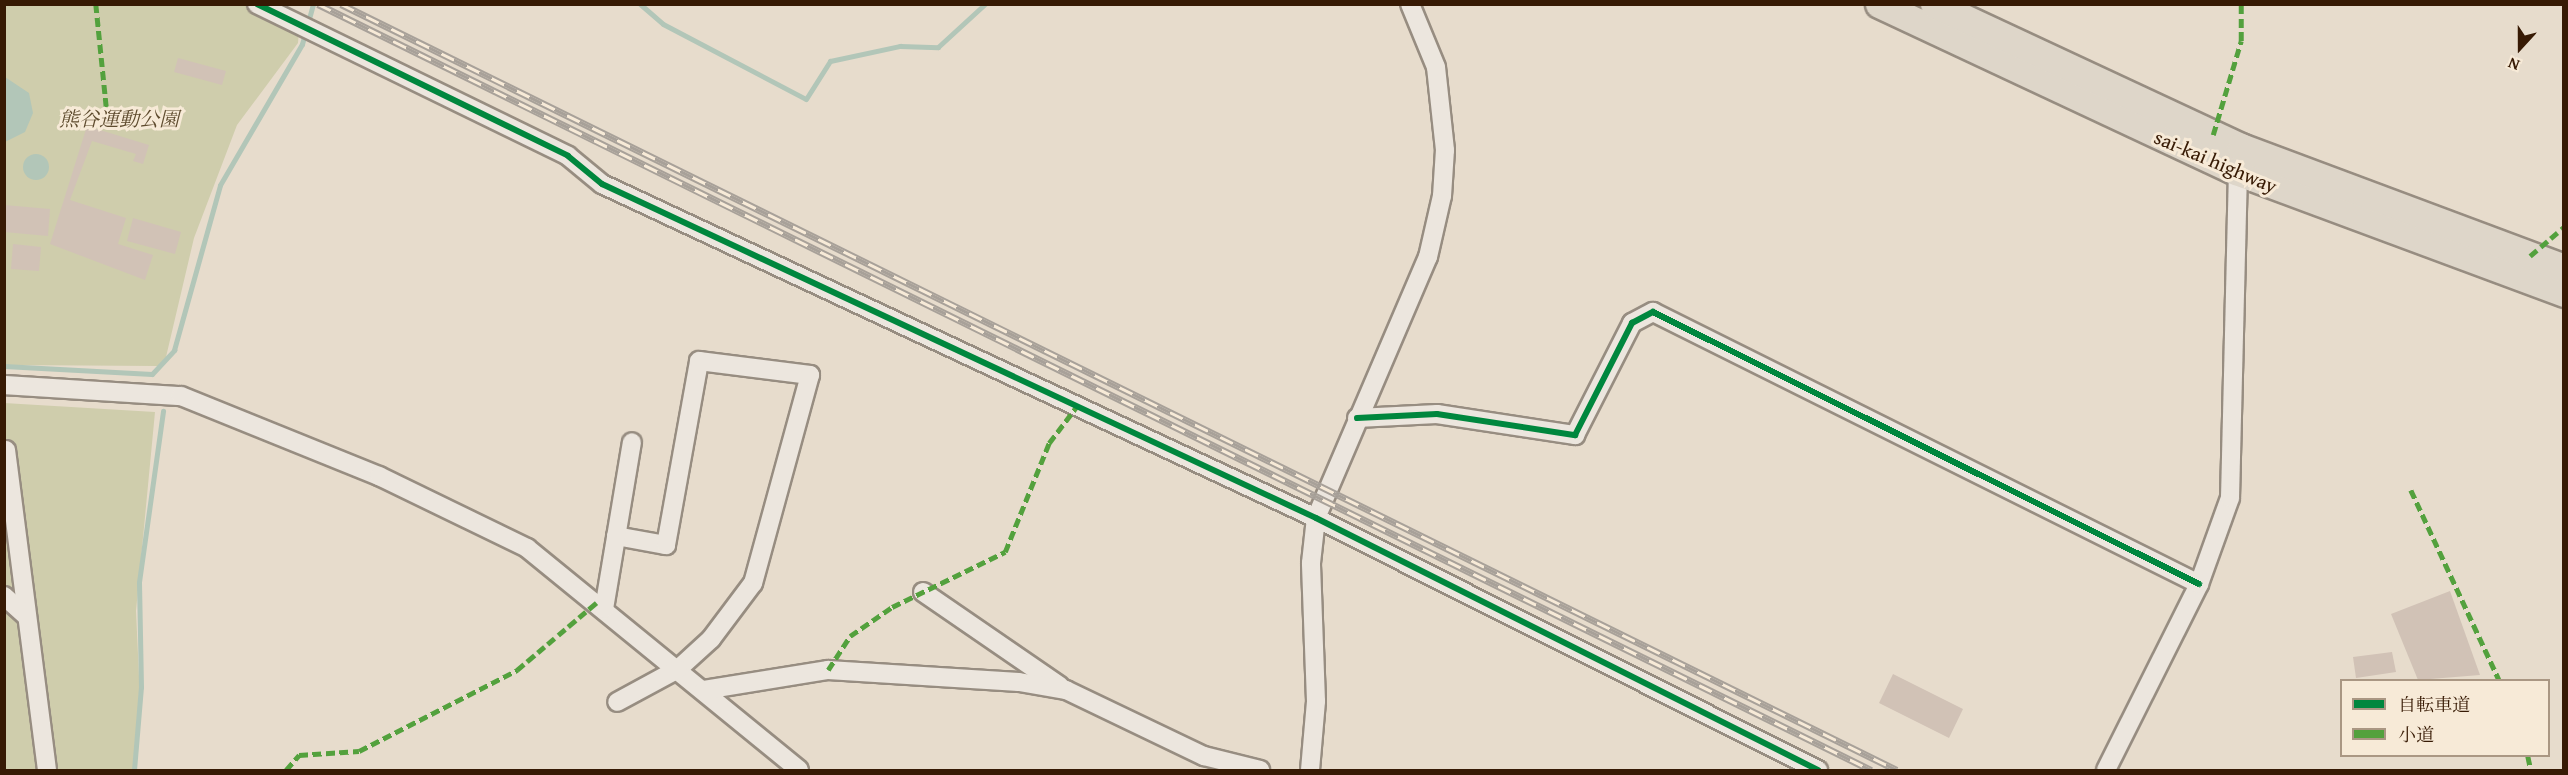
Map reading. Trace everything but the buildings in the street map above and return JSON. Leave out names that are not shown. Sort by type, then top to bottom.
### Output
[{"type":"highway","name":"sai-kai highway","points":[[1879,4],[2238,159],[2564,293]]},
{"type":"highway","name":"sai-kai highway","points":[[1934,4],[2238,159],[2564,268]]},
{"type":"street","points":[[257,4],[567,156],[602,184],[1316,518],[1818,771]]},
{"type":"street","points":[[1310,771],[1316,518],[1428,257],[1442,196],[1444,150],[1437,67],[1410,4]]},
{"type":"street","points":[[2106,771],[2199,584],[2230,498],[2238,159]]},
{"type":"street","points":[[1357,418],[1437,414],[1575,435],[1632,323],[1653,312],[2199,584]]},
{"type":"street","points":[[616,536],[666,545],[699,361],[810,375],[753,583],[711,639],[678,669],[617,702]]},
{"type":"street","points":[[4,385],[182,396],[379,476],[527,548],[704,690],[799,771]]},
{"type":"street","points":[[604,609],[632,442]]},
{"type":"street","points":[[6,450],[47,771]]},
{"type":"street","points":[[923,592],[1066,690],[1204,756],[1260,771]]},
{"type":"street","points":[[4,596],[27,617]]},
{"type":"street","points":[[704,690],[828,670],[996,680],[1066,690]]},
{"type":"green space","name":"熊谷運動公園","points":[[4,5],[246,5],[299,30],[298,43],[237,125],[194,238],[166,357],[158,366],[5,365]]},
{"type":"green space","points":[[4,403],[155,412],[136,611],[140,698],[134,770],[5,770]]},
{"type":"shaded area","points":[[5,77],[29,93],[33,113],[25,132],[5,142]]},
{"type":"shaded area","points":[[36,154],[46,157],[49,167],[46,177],[36,180],[26,177],[23,167],[26,157]]},
{"type":"waterway","points":[[4,366],[152,374],[174,350],[220,185],[302,44],[313,4]]},
{"type":"waterway","points":[[640,4],[663,24],[806,99],[830,61],[900,46],[938,47],[985,4]]},
{"type":"waterway","points":[[134,770],[141,687],[139,582],[163,411]]},
{"type":"railway","points":[[318,4],[1871,770]]},
{"type":"railway","points":[[341,4],[1897,770]]},
{"type":"marked path","points":[[96,4],[107,112]]},
{"type":"marked path","points":[[2213,135],[2241,41],[2241,4]]},
{"type":"marked path","points":[[2530,256],[2564,227]]},
{"type":"marked path","points":[[828,670],[850,636],[892,607],[1005,552],[1049,443],[1077,406]]},
{"type":"marked path","points":[[2411,490],[2499,679]]},
{"type":"marked path","points":[[286,770],[299,755],[359,751],[517,670],[596,603]]},
{"type":"marked path","points":[[2528,757],[2531,770]]},
{"type":"cycle path","points":[[257,4],[568,156],[602,184],[1316,518],[1818,770]]},
{"type":"cycle path","points":[[1357,418],[1437,414],[1575,435],[1632,323],[1653,312],[2199,584]]}]
